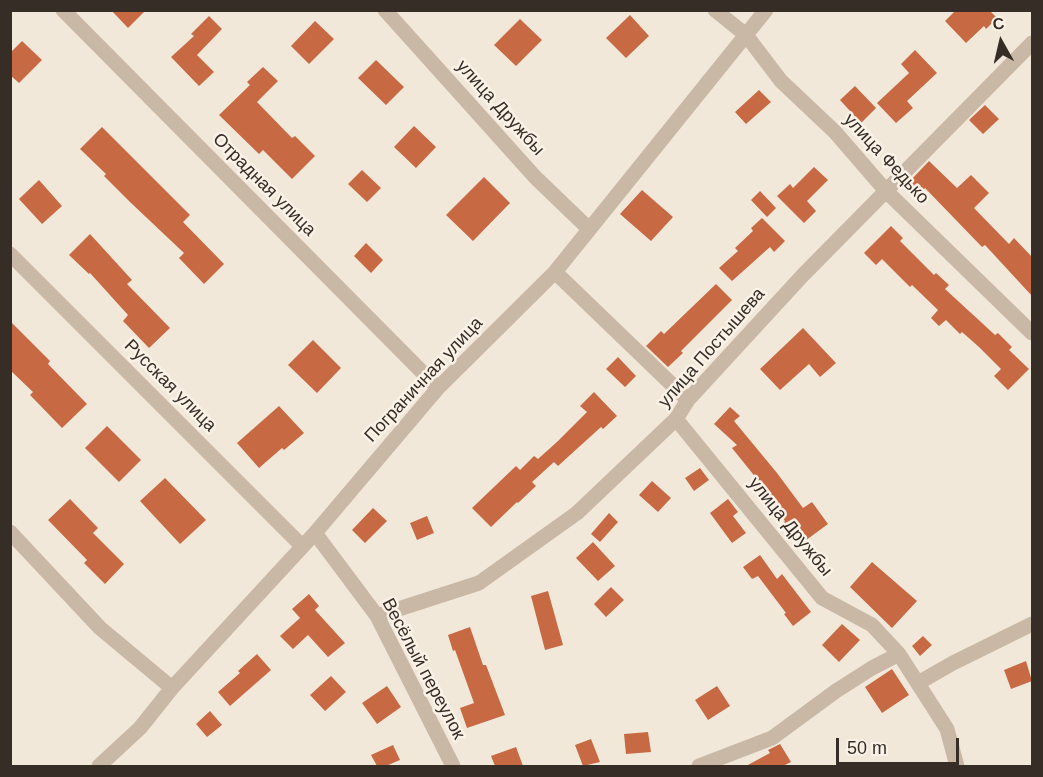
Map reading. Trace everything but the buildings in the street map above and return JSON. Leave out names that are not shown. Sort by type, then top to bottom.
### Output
[{"type":"street","name":"Отрадная улица","points":[[63,10],[438,388]]},
{"type":"street","name":"улица Дружбы","points":[[385,10],[535,177],[589,229]]},
{"type":"street","name":"улица Федько","points":[[715,10],[746,35],[781,81],[835,132],[886,191],[1032,333]]},
{"type":"street","name":"Пограничная улица","points":[[99,766],[140,728],[172,688],[315,533],[438,388],[555,272],[766,10]]},
{"type":"street","name":"улица Постышева","points":[[377,616],[479,583],[576,513],[676,419],[688,400],[803,275],[1032,43]]},
{"type":"street","name":"Русская улица","points":[[10,254],[302,546]]},
{"type":"street","points":[[555,272],[688,400]]},
{"type":"street","name":"улица Дружбы","points":[[676,419],[822,598],[872,625],[899,654],[947,729],[957,766]]},
{"type":"street","points":[[10,532],[100,628],[172,688]]},
{"type":"street","name":"Весёлый переулок","points":[[315,533],[377,616],[453,766]]},
{"type":"street","points":[[918,683],[952,663],[1032,624]]},
{"type":"street","points":[[699,766],[772,738],[872,668],[899,654]]}]
